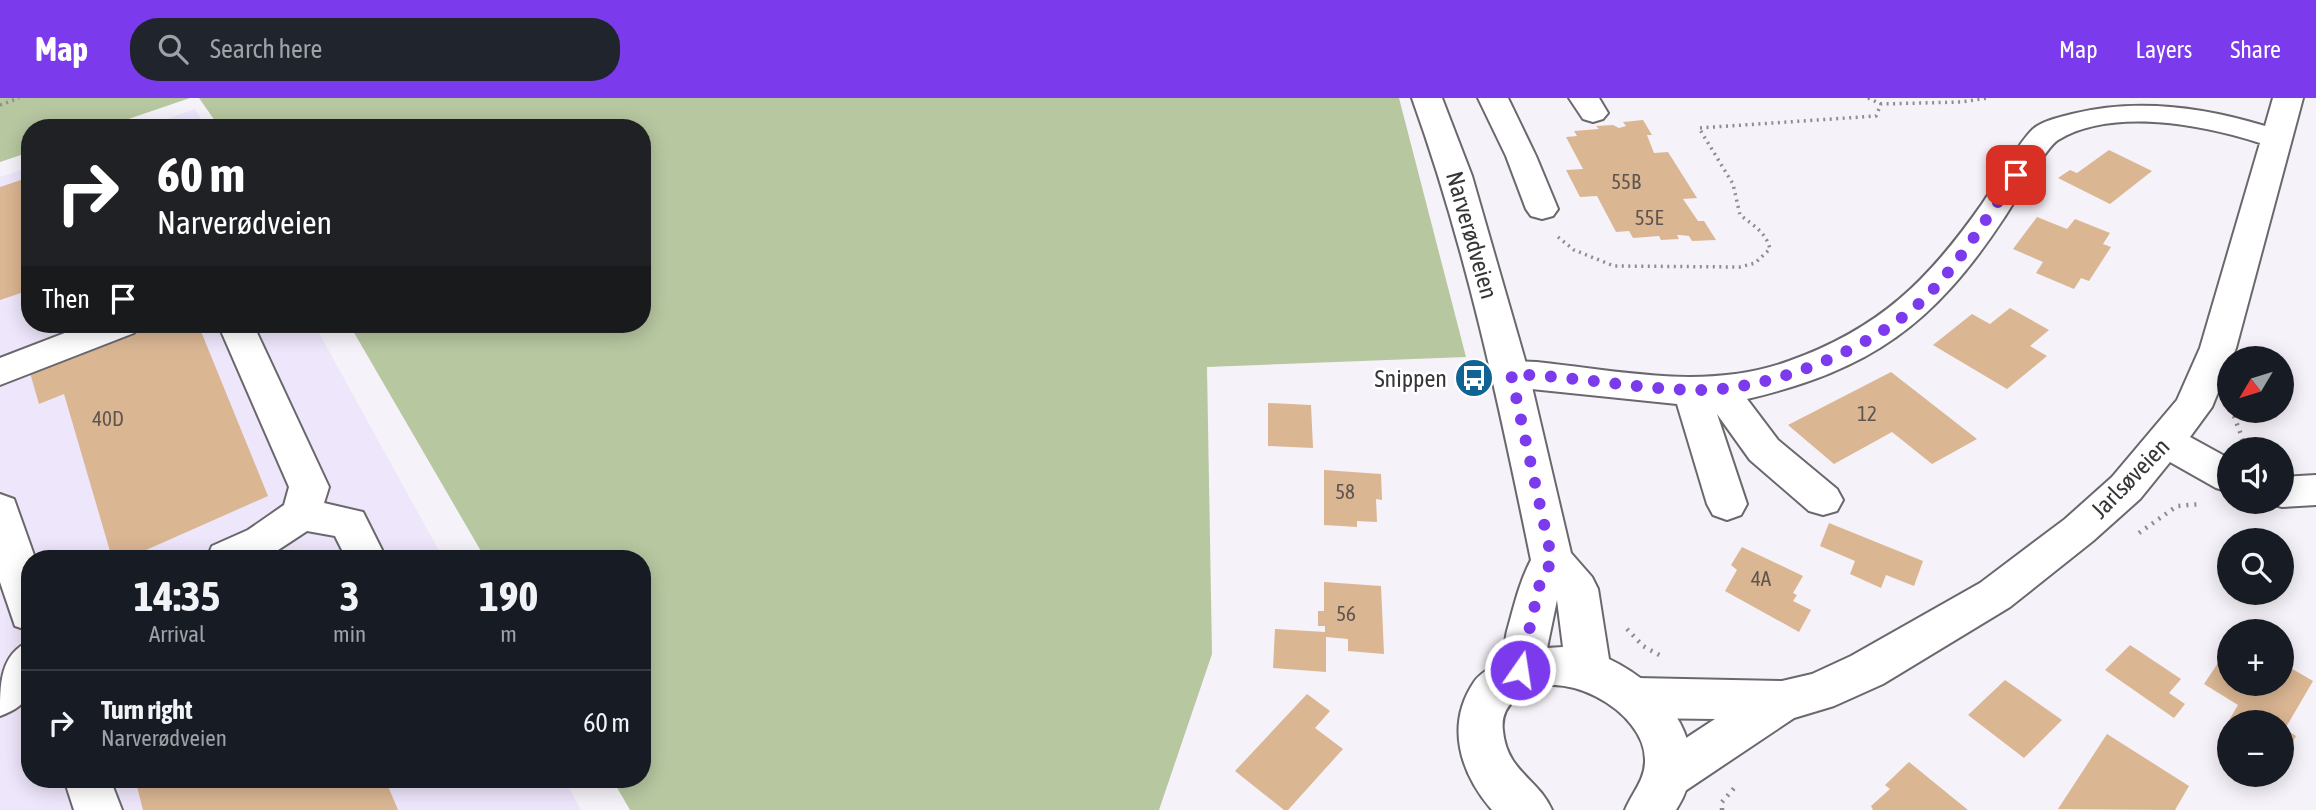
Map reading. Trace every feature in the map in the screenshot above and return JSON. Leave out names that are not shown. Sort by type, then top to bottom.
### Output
[{"type":"street","name":"Narverødveien","points":[[1427,98],[1456,176],[1511,374],[1552,560],[1577,589],[1588,670]]},
{"type":"street","points":[[1493,98],[1521,156],[1542,209]]},
{"type":"street","name":"Jarlsøveien","points":[[1637,698],[1782,701],[1818,692],[1867,670],[1995,595],[2078,530],[2126,488],[2193,407],[2218,348],[2288,98]]},
{"type":"street","points":[[1511,374],[1578,378],[1625,386],[1705,390],[1776,378],[1822,362],[1899,319],[1927,296],[1959,257],[2044,135],[2055,125],[2074,117],[2107,111],[2150,109],[2232,123],[2277,139]]},
{"type":"street","points":[[0,372],[99,333]]},
{"type":"street","points":[[240,333],[309,486],[301,514],[262,542],[244,550]]},
{"type":"street","points":[[1705,390],[1764,450],[1823,499]]},
{"type":"street","points":[[1705,390],[1727,504]]},
{"type":"street","points":[[2166,442],[2217,470]]},
{"type":"street","points":[[2294,491],[2316,490]]},
{"type":"street","points":[[0,510],[21,583]]},
{"type":"street","points":[[301,514],[349,523],[362,550]]},
{"type":"street","points":[[1520,670],[1540,583],[1552,560]]},
{"type":"street","points":[[1528,810],[1516,802],[1492,794],[1479,726],[1485,702],[1499,683],[1520,670],[1553,663],[1588,670],[1614,681],[1637,698],[1656,722],[1667,749],[1658,793]]},
{"type":"street","name":"Jarlsøveien","points":[[1658,793],[1733,733],[1782,701]]},
{"type":"street","points":[[90,788],[97,810]]},
{"type":"path","points":[[0,105],[19,98]]},
{"type":"path","points":[[1868,98],[1881,104]]},
{"type":"path","points":[[1542,209],[1556,235],[1574,250],[1614,266],[1740,267],[1755,263],[1770,248],[1769,241],[1764,233],[1740,215],[1733,184],[1699,128],[1876,116],[1881,104],[1892,98],[1953,102],[1988,98]]},
{"type":"path","points":[[1618,621],[1643,646],[1670,661]]},
{"type":"path","points":[[1722,810],[1722,802],[1755,763],[1733,733]]},
{"type":"shaded area","points":[[195,109],[201,119],[167,119]]},
{"type":"shaded area","points":[[21,170],[21,333],[319,333],[439,550],[21,550],[21,788],[569,788],[581,810],[0,810],[0,177]]},
{"type":"green space","points":[[0,98],[190,98],[128,119],[21,119],[21,155],[0,162]]},
{"type":"green space","points":[[199,98],[1399,98],[1466,357],[1207,367],[1212,654],[1159,810],[630,810],[617,788],[651,788],[651,550],[480,550],[354,333],[651,333],[651,119],[214,119]]},
{"type":"building","points":[[1643,120],[1652,135],[1647,135],[1654,153],[1668,152],[1697,198],[1683,199],[1698,221],[1704,221],[1716,240],[1692,241],[1689,236],[1680,235],[1677,235],[1679,239],[1661,240],[1659,236],[1633,238],[1629,231],[1616,232],[1597,196],[1580,197],[1566,170],[1583,169],[1566,137],[1577,136],[1574,131],[1599,129],[1596,126],[1613,125],[1619,128],[1626,126],[1623,122]]},
{"type":"building","points":[[2109,150],[2152,171],[2110,204],[2058,178],[2070,170],[2077,173]]},
{"type":"building","points":[[21,180],[21,293],[0,300],[0,187]]},
{"type":"building","points":[[2037,217],[2067,229],[2075,219],[2110,233],[2103,244],[2111,247],[2089,281],[2081,278],[2074,289],[2036,273],[2043,262],[2013,249]]},
{"type":"building","points":[[2010,308],[2049,330],[2030,346],[2047,356],[2007,389],[1933,345],[1972,314],[1990,324]]},
{"type":"building","points":[[133,333],[202,333],[268,496],[146,550],[110,550],[64,394],[39,404],[30,373]]},
{"type":"building","points":[[1891,372],[1977,439],[1932,464],[1892,432],[1834,464],[1788,425]]},
{"type":"building","points":[[1268,403],[1311,405],[1313,448],[1268,446]]},
{"type":"building","points":[[1324,470],[1381,474],[1382,500],[1376,499],[1377,522],[1357,521],[1357,527],[1324,525]]},
{"type":"building","points":[[1829,523],[1923,561],[1914,586],[1886,575],[1881,588],[1850,574],[1855,561],[1820,546]]},
{"type":"building","points":[[1742,547],[1803,576],[1793,593],[1797,595],[1793,601],[1811,610],[1799,632],[1725,591],[1737,570],[1731,565]]},
{"type":"building","points":[[1324,582],[1381,586],[1384,654],[1348,651],[1348,639],[1326,637],[1326,672],[1273,668],[1275,629],[1325,632],[1325,626],[1318,626],[1318,611],[1324,611]]},
{"type":"building","points":[[2130,645],[2181,679],[2169,693],[2185,704],[2174,718],[2105,670]]},
{"type":"building","points":[[2217,664],[2217,692],[2204,684]]},
{"type":"building","points":[[2294,670],[2313,681],[2294,714],[2294,710],[2235,710],[2238,705],[2223,696],[2294,696]]},
{"type":"building","points":[[2005,680],[2062,720],[2024,758],[1968,715]]},
{"type":"building","points":[[1307,694],[1330,711],[1315,728],[1343,749],[1288,810],[1284,810],[1235,771]]},
{"type":"building","points":[[2107,734],[2189,786],[2175,810],[2058,809]]},
{"type":"building","points":[[1909,762],[1968,810],[1873,810],[1871,806],[1890,789],[1885,785]]},
{"type":"building","points":[[137,788],[389,788],[398,810],[143,810]]},
{"type":"place","name":"Snippen","points":[[1474,378]]},
{"type":"route","points":[[1520,670],[1540,583],[1552,560],[1511,374],[1578,378],[1625,386],[1720,390],[1755,384],[1822,362],[1899,319],[1927,296],[1959,257],[2016,175]]}]
